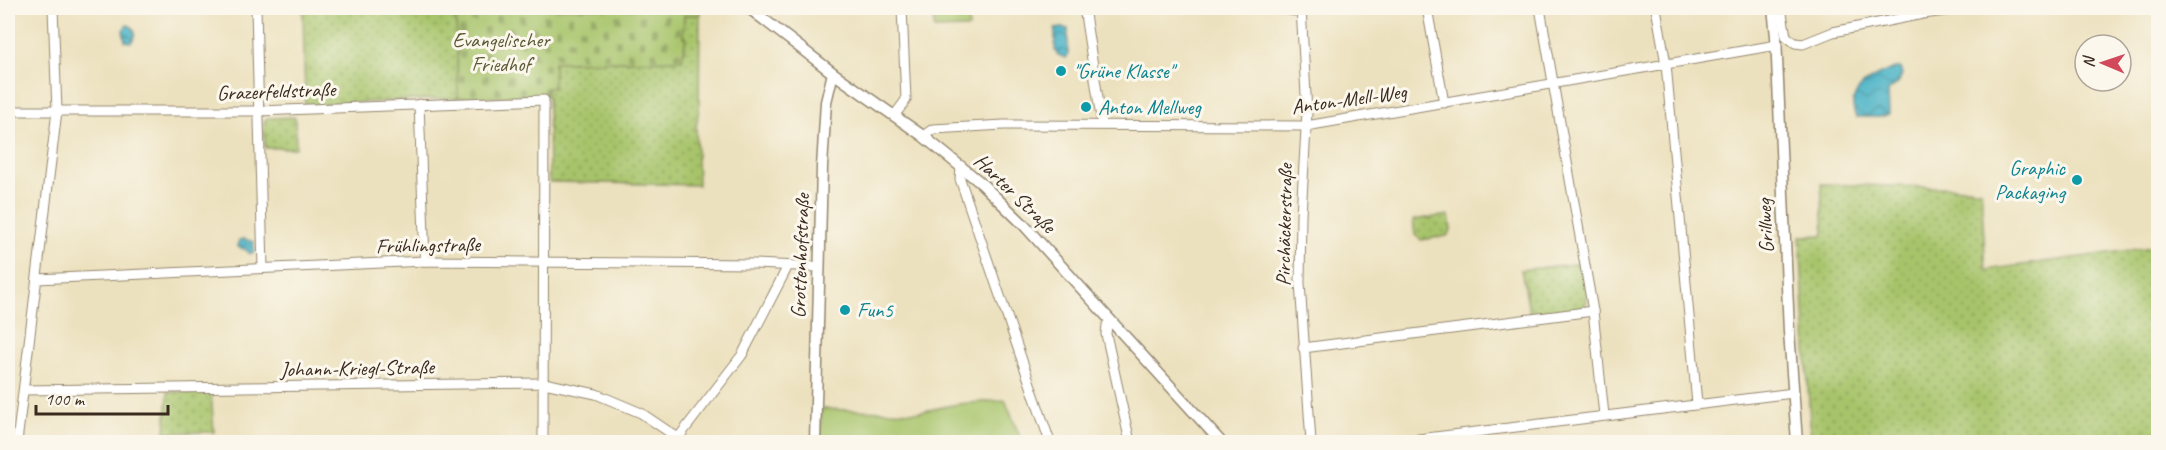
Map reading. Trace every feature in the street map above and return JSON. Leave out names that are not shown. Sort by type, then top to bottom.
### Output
[{"type":"main road","name":"Harter Straße","points":[[749,8],[833,73],[923,136],[981,183],[1023,224],[1221,442]]},
{"type":"main road","name":"Grillweg","points":[[1773,8],[1777,45],[1797,442]]},
{"type":"main road","name":"Grottenhofstraße","points":[[814,442],[826,102],[833,73]]},
{"type":"street","points":[[17,442],[57,111],[53,8]]},
{"type":"street","points":[[256,8],[263,268]]},
{"type":"street","points":[[894,116],[906,100],[902,8]]},
{"type":"street","points":[[1084,8],[1102,124]]},
{"type":"street","points":[[1276,8],[1302,10]]},
{"type":"street","points":[[1427,8],[1444,103]]},
{"type":"street","points":[[1540,8],[1593,311],[1604,415]]},
{"type":"street","points":[[1656,8],[1666,64],[1697,404]]},
{"type":"street","points":[[1781,8],[1786,36],[1795,43],[1803,44],[1833,32],[1966,8]]},
{"type":"street","name":"Pirchäckerstraße","points":[[1302,10],[1308,112],[1300,245],[1303,348],[1311,442]]},
{"type":"street","name":"Anton-Mell-Weg","points":[[923,136],[933,129],[1102,124],[1306,126],[1777,45]]},
{"type":"street","name":"Grazerfeldstraße","points":[[8,111],[259,111],[544,100],[545,262]]},
{"type":"street","points":[[419,104],[425,261]]},
{"type":"street","points":[[961,166],[960,179],[1050,442]]},
{"type":"street","name":"Frühlingstraße","points":[[37,279],[425,261],[747,264],[819,267]]},
{"type":"street","points":[[543,442],[545,262]]},
{"type":"street","points":[[676,440],[742,355],[788,266]]},
{"type":"street","points":[[1303,348],[1593,311]]},
{"type":"street","points":[[1110,321],[1106,334],[1130,442]]},
{"type":"street","name":"Johann-Kriegl-Straße","points":[[24,390],[544,384],[596,394],[641,413],[676,440]]},
{"type":"street","points":[[1394,442],[1793,393]]},
{"type":"green space","points":[[303,8],[456,8],[458,98],[305,105]]},
{"type":"green space","name":"Evangelischer Friedhof","points":[[456,8],[700,8],[700,15],[684,15],[683,37],[686,37],[682,60],[554,62],[553,88],[546,88],[546,96],[458,98]]},
{"type":"green space","points":[[933,8],[968,8],[969,28],[934,29]]},
{"type":"green space","points":[[684,15],[700,15],[699,108],[696,128],[698,185],[549,182],[546,87],[553,87],[554,62],[682,60],[686,38],[683,37]]},
{"type":"green space","points":[[295,117],[296,148],[265,148],[264,122],[267,118]]},
{"type":"green space","points":[[1821,184],[1981,190],[1986,270],[2158,246],[2158,442],[1811,442],[1800,236],[1824,235]]},
{"type":"green space","points":[[1449,215],[1451,230],[1447,236],[1421,240],[1415,235],[1413,220]]},
{"type":"green space","points":[[1582,263],[1587,299],[1582,309],[1530,315],[1521,270]]},
{"type":"green space","points":[[168,392],[211,392],[214,432],[165,433]]},
{"type":"green space","points":[[1005,400],[1022,442],[820,442],[821,409],[919,412],[958,404]]},
{"type":"water","points":[[127,25],[131,26],[135,32],[131,42],[125,41],[123,30]]},
{"type":"water","points":[[1055,29],[1068,29],[1068,56],[1066,58],[1058,55],[1055,50]]},
{"type":"water","points":[[1900,68],[1902,75],[1898,83],[1888,91],[1889,114],[1881,117],[1856,117],[1853,107],[1857,91],[1870,79]]},
{"type":"water","points":[[239,240],[254,242],[254,252],[249,254],[247,250],[238,247]]},
{"type":"place","name":"\"Grüne Klasse\"","points":[[1061,71]]},
{"type":"place","name":"Anton Mellweg","points":[[1086,107]]},
{"type":"place","name":"Graphic Packaging","points":[[2077,180]]},
{"type":"place","name":"Fun5","points":[[845,310]]}]
